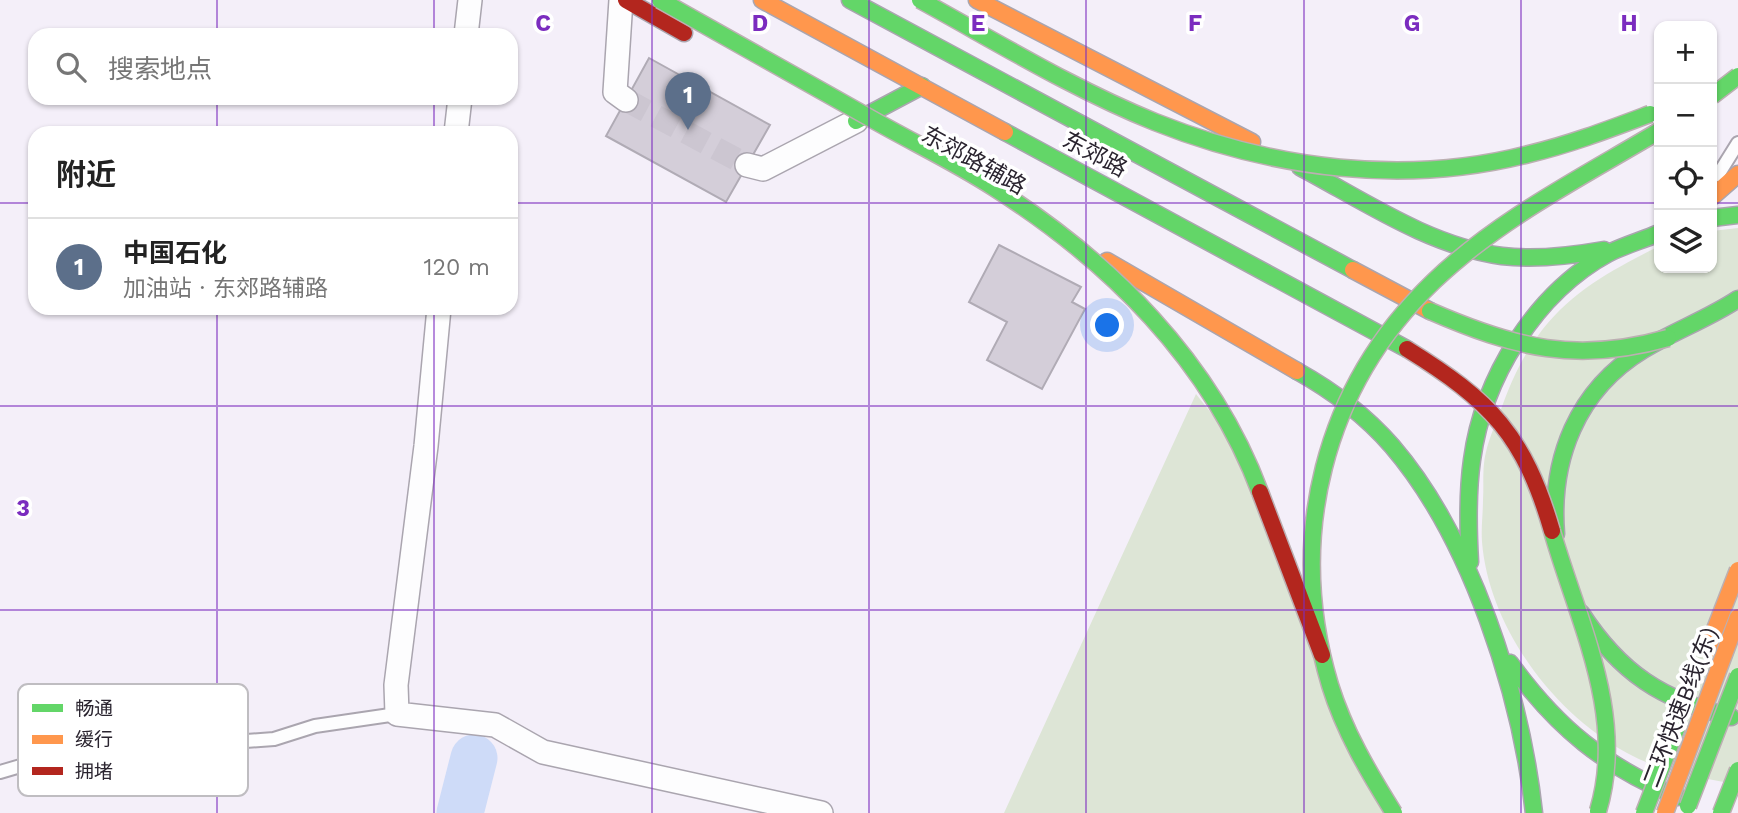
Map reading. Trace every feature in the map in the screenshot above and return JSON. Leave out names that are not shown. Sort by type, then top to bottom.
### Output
[{"type":"main road","name":"东郊路辅路","points":[[623,0],[942,167],[1326,387],[1354,408],[1399,456],[1418,481],[1449,534],[1482,610]]},
{"type":"main road","points":[[660,0],[993,187],[1081,250],[1137,300],[1177,346],[1217,403],[1247,457],[1322,655],[1339,708],[1363,763],[1394,813]]},
{"type":"main road","name":"东郊路","points":[[762,0],[1407,349],[1441,370],[1470,391],[1510,434],[1534,478],[1561,564]]},
{"type":"main road","name":"东郊路","points":[[850,0],[1430,311],[1497,338],[1560,351],[1607,352],[1649,345],[1668,338]]},
{"type":"main road","points":[[920,0],[1154,122],[1268,159],[1342,169],[1413,172],[1476,165],[1567,145],[1654,112]]},
{"type":"main road","points":[[977,0],[1422,230],[1471,250],[1532,258],[1588,253],[1654,234]]},
{"type":"main road","points":[[1717,84],[1738,75]]},
{"type":"main road","points":[[1717,92],[1738,75]]},
{"type":"main road","points":[[856,121],[922,86]]},
{"type":"main road","points":[[1322,655],[1312,600],[1310,571],[1314,510],[1340,416],[1371,355],[1410,304],[1471,249],[1543,199],[1654,134]]},
{"type":"main road","points":[[1717,193],[1738,174]]},
{"type":"main road","points":[[1717,217],[1738,215]]},
{"type":"main road","points":[[1534,813],[1521,729],[1471,570],[1466,531],[1467,490],[1473,450],[1499,371],[1519,336],[1544,304],[1574,276],[1609,253],[1654,234]]},
{"type":"main road","points":[[1597,813],[1609,763],[1605,711],[1592,659],[1561,564],[1555,528],[1555,490],[1563,453],[1578,415],[1595,390],[1617,368],[1641,351],[1707,319],[1738,299]]},
{"type":"main road","points":[[1668,338],[1727,324]]},
{"type":"main road","points":[[1561,564],[1573,598],[1590,629],[1612,656],[1639,680],[1668,698],[1701,711],[1738,718]]},
{"type":"main road","points":[[1704,659],[1738,570]]},
{"type":"main road","points":[[1482,610],[1501,649],[1527,688],[1559,724],[1597,756],[1639,782],[1686,800],[1738,810]]},
{"type":"main road","name":"二环快速B线(东)","points":[[1665,813],[1738,617]]},
{"type":"main road","points":[[1685,813],[1738,676]]},
{"type":"main road","points":[[1644,813],[1694,685]]},
{"type":"main road","points":[[1721,813],[1738,770]]},
{"type":"street","points":[[467,28],[470,0]]},
{"type":"street","points":[[623,0],[615,92],[626,100]]},
{"type":"street","points":[[457,126],[459,105]]},
{"type":"street","points":[[747,165],[763,169],[856,121]]},
{"type":"street","points":[[438,315],[426,446],[396,685],[397,714],[495,724],[543,752],[821,813]]},
{"type":"lane","points":[[1717,176],[1738,143]]},
{"type":"lane","points":[[248,741],[274,739],[315,726],[397,714]]},
{"type":"lane","points":[[0,772],[18,767]]},
{"type":"green space","points":[[1738,228],[1738,785],[1681,773],[1640,760],[1600,736],[1574,715],[1550,691],[1511,636],[1487,574],[1482,542],[1486,452],[1516,373],[1537,337],[1577,295],[1624,264],[1654,249],[1654,273],[1717,273],[1717,230]]},
{"type":"green space","points":[[1196,394],[1249,461],[1391,813],[1004,813]]},
{"type":"building","points":[[649,58],[770,125],[726,202],[606,136]]},
{"type":"building","points":[[999,245],[1081,287],[1072,302],[1085,309],[1042,389],[987,360],[1007,322],[969,302]]},
{"type":"waterway","points":[[460,813],[474,758]]},
{"type":"tunnel","points":[[626,100],[747,165]]},
{"type":"traffic: fast","points":[[660,0],[979,178],[1077,247],[1116,281],[1185,357],[1214,399],[1239,444],[1260,492]]},
{"type":"traffic: fast","points":[[850,0],[1353,270]]},
{"type":"traffic: fast","points":[[920,0],[1095,95],[1155,122],[1200,138],[1292,161],[1340,168],[1387,170],[1482,164],[1560,146],[1650,114]]},
{"type":"traffic: fast","points":[[1717,92],[1738,76]]},
{"type":"traffic: fast","points":[[856,121],[922,86]]},
{"type":"traffic: fast","points":[[1005,132],[1407,349]]},
{"type":"traffic: fast","points":[[1394,813],[1366,767],[1342,719],[1330,685],[1317,630],[1312,575],[1314,521],[1324,468],[1341,417],[1365,368],[1396,323],[1434,281],[1513,218],[1654,134]]},
{"type":"traffic: fast","points":[[1300,167],[1398,220],[1449,243],[1475,251],[1527,258],[1604,250]]},
{"type":"traffic: fast","points":[[1717,217],[1738,215]]},
{"type":"traffic: fast","points":[[1470,562],[1468,524],[1472,460],[1478,429],[1501,369],[1536,314],[1558,291],[1582,270],[1609,253],[1654,235]]},
{"type":"traffic: fast","points":[[1556,534],[1555,506],[1563,453],[1572,429],[1601,385],[1620,366],[1643,350],[1738,299]]},
{"type":"traffic: fast","points":[[1430,311],[1490,334],[1547,348],[1604,350],[1668,338]]},
{"type":"traffic: fast","points":[[1297,371],[1348,404],[1382,435],[1420,483],[1446,525],[1488,619],[1504,669],[1517,718],[1534,813]]},
{"type":"traffic: fast","points":[[1552,531],[1586,634],[1603,704],[1607,740],[1605,775],[1598,811]]},
{"type":"traffic: fast","points":[[1581,613],[1611,652],[1645,681],[1684,702],[1731,717]]},
{"type":"traffic: fast","points":[[1510,663],[1546,707],[1584,743],[1627,772],[1678,797]]},
{"type":"traffic: fast","points":[[1688,806],[1738,676]]},
{"type":"traffic: fast","points":[[1644,813],[1677,727]]},
{"type":"traffic: fast","points":[[1721,813],[1738,770]]},
{"type":"traffic: slow","points":[[762,0],[1005,132]]},
{"type":"traffic: slow","points":[[977,0],[1252,142]]},
{"type":"traffic: slow","points":[[1717,193],[1738,174]]},
{"type":"traffic: slow","points":[[1107,261],[1297,371]]},
{"type":"traffic: slow","points":[[1353,270],[1430,311]]},
{"type":"traffic: slow","points":[[1707,650],[1738,570]]},
{"type":"traffic: slow","points":[[1665,813],[1738,617]]},
{"type":"traffic: jam","points":[[626,0],[684,33]]},
{"type":"traffic: jam","points":[[1407,349],[1461,386],[1500,424],[1529,469],[1552,531]]},
{"type":"traffic: jam","points":[[1260,492],[1322,655]]},
{"type":"place","name":"中国石化","points":[[688,130]]}]
